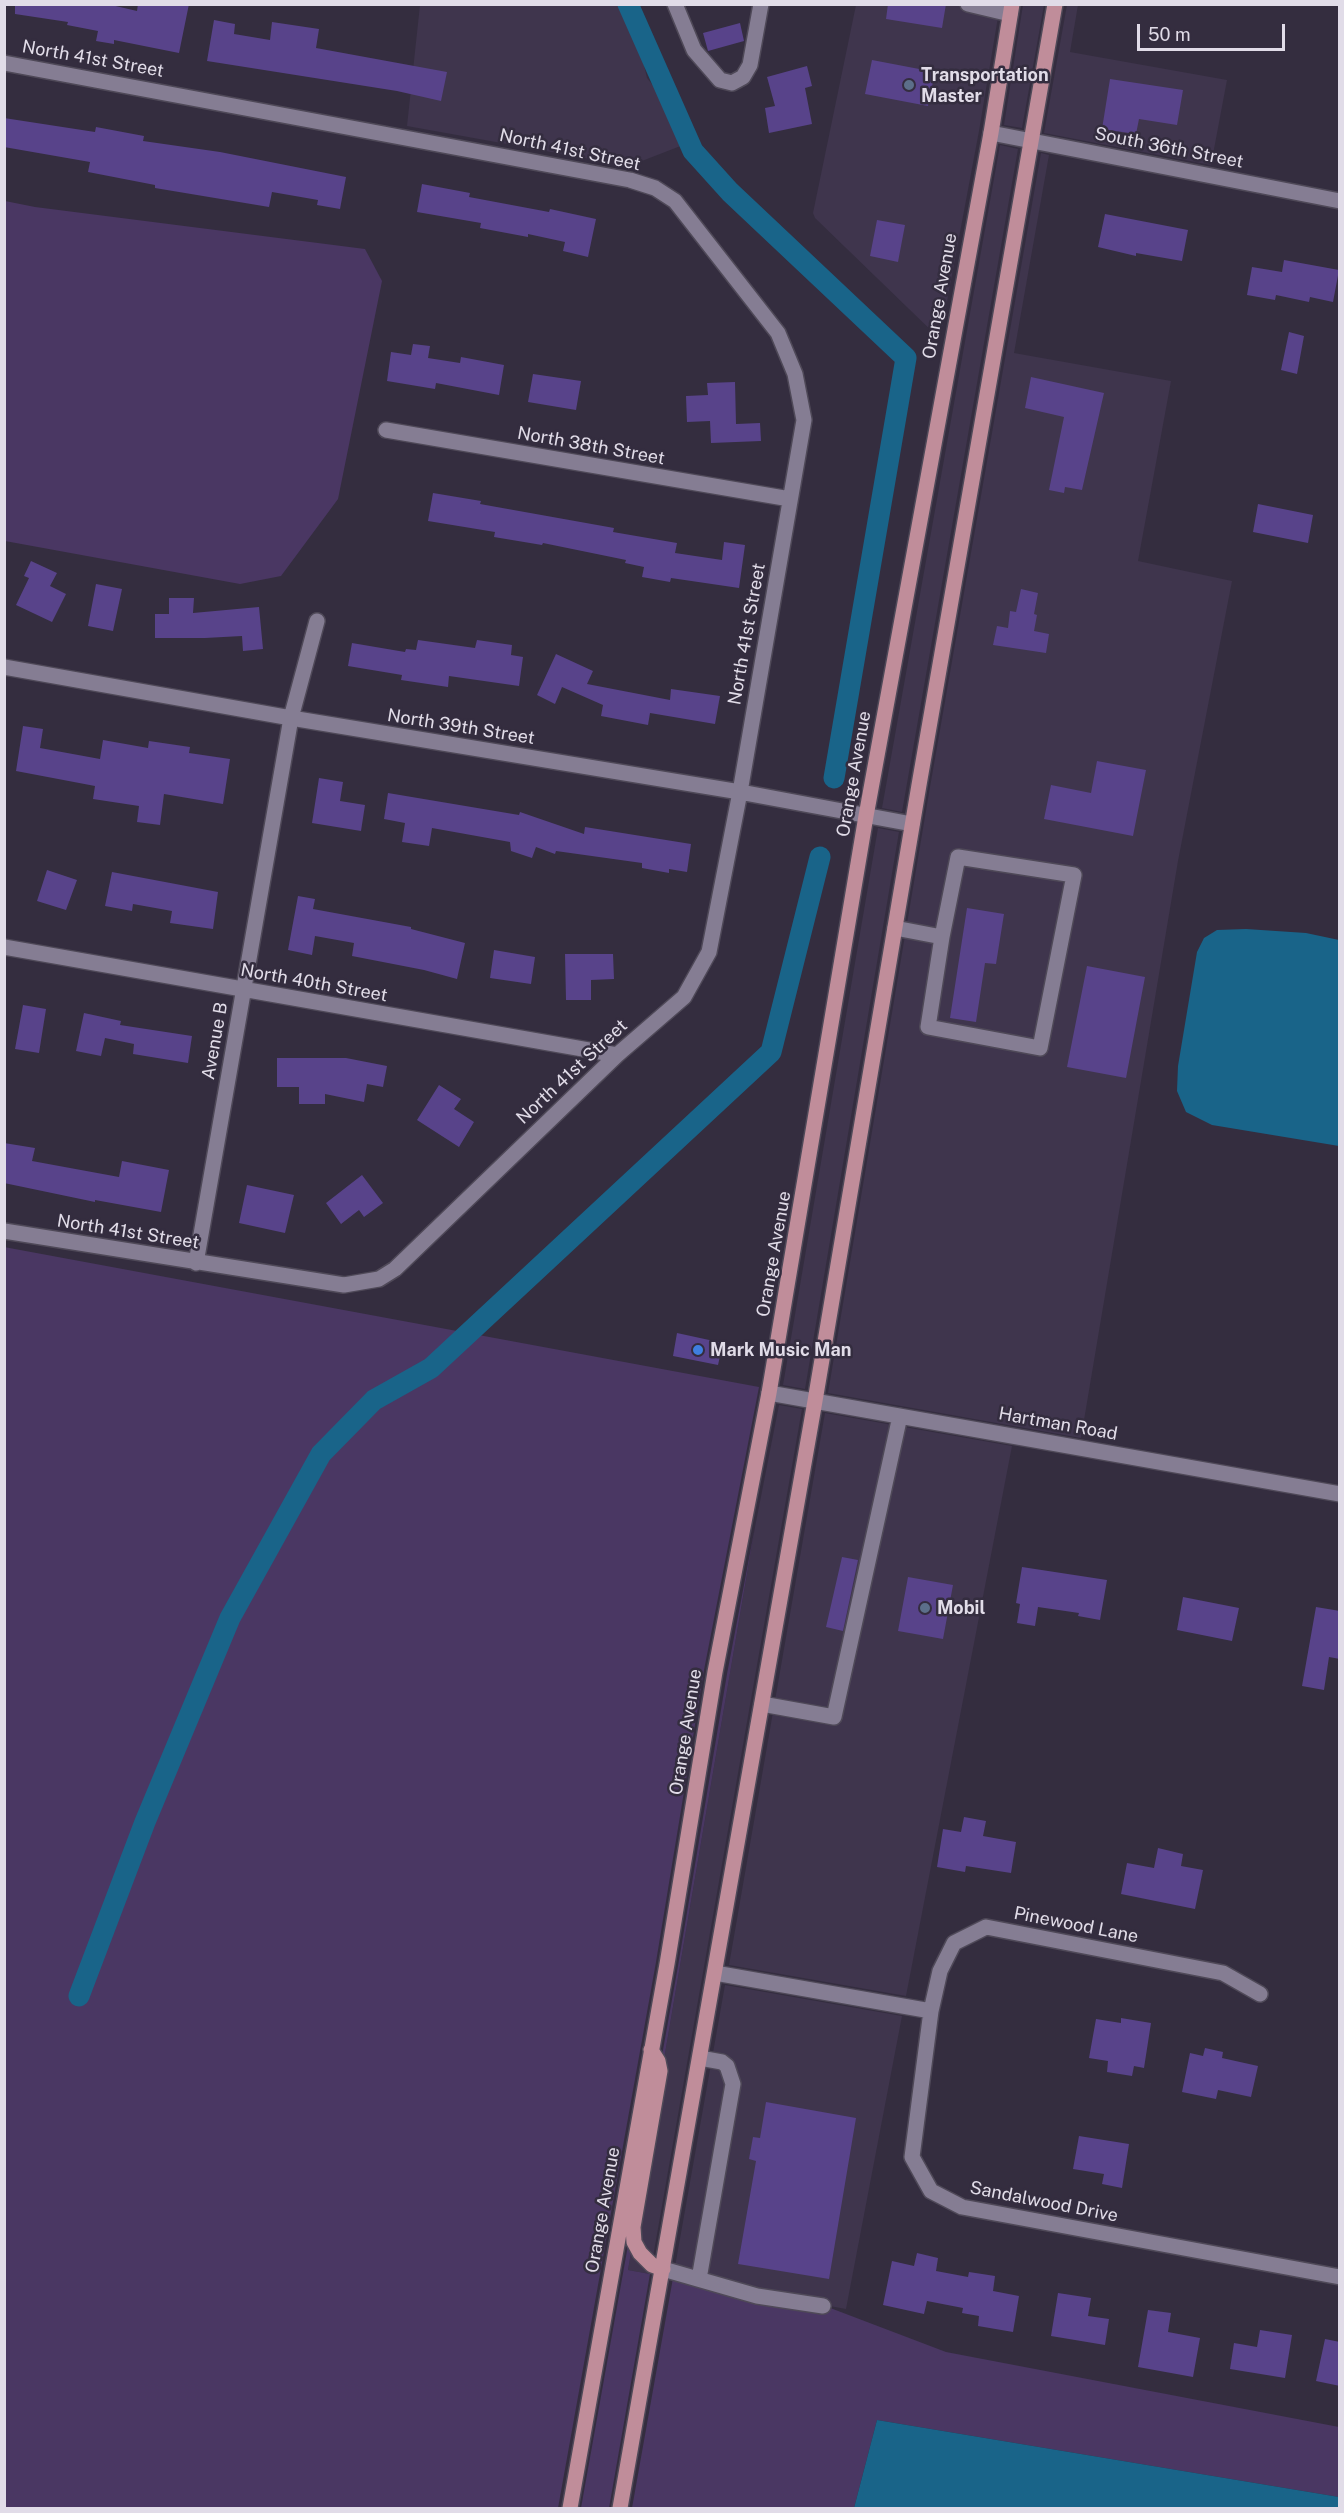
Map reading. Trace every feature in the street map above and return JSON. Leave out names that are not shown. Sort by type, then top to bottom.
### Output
[{"type":"main road","points":[[620,2508],[716,1973],[912,824],[1056,4]]},
{"type":"main road","name":"Orange Avenue","points":[[570,2508],[715,1672],[769,1393],[866,816],[991,133],[1011,9]]},
{"type":"main road","points":[[651,2050],[658,2061],[660,2071],[633,2227],[634,2242],[640,2253],[652,2265],[663,2269]]},
{"type":"street","points":[[675,4],[694,50],[720,80],[732,83],[742,76],[750,65],[761,4]]},
{"type":"street","points":[[968,4],[1011,9]]},
{"type":"street","name":"North 41st Street","points":[[4,63],[630,180],[656,188],[675,201],[778,333],[795,374],[804,420],[740,792],[709,952],[684,997],[617,1054],[395,1269],[379,1279],[344,1285],[4,1232]]},
{"type":"street","name":"South 36th Street","points":[[991,133],[1340,201]]},
{"type":"street","name":"North 38th Street","points":[[386,430],[790,499]]},
{"type":"street","name":"Avenue B","points":[[196,1263],[291,718],[317,621]]},
{"type":"street","name":"North 39th Street","points":[[4,667],[291,718],[740,792],[912,824]]},
{"type":"street","points":[[958,857],[1074,875],[1040,1047],[928,1027],[942,937],[958,857]]},
{"type":"street","points":[[895,928],[942,937]]},
{"type":"street","name":"North 40th Street","points":[[4,947],[244,991],[617,1054]]},
{"type":"street","name":"Hartman Road","points":[[769,1393],[1340,1494]]},
{"type":"street","points":[[762,1704],[834,1717],[900,1416]]},
{"type":"street","name":"Pinewood Lane","points":[[931,2011],[940,1971],[954,1943],[986,1927],[1223,1973],[1260,1994]]},
{"type":"street","points":[[716,1973],[931,2011]]},
{"type":"street","name":"Sandalwood Drive","points":[[931,2011],[912,2157],[931,2191],[962,2207],[1340,2277]]},
{"type":"street","points":[[699,2279],[733,2084],[727,2066],[722,2062],[700,2058]]},
{"type":"street","points":[[663,2269],[756,2296],[823,2306]]},
{"type":"shaded area","points":[[420,5],[630,5],[647,78],[696,140],[629,166],[407,126]]},
{"type":"shaded area","points":[[856,5],[1000,5],[940,339],[815,218],[813,213]]},
{"type":"shaded area","points":[[1023,5],[1044,5],[1022,128],[1004,125]]},
{"type":"shaded area","points":[[1067,5],[1078,5],[1070,52],[1227,80],[1211,165],[1044,133]]},
{"type":"shaded area","points":[[1000,145],[1018,149],[902,812],[882,808]]},
{"type":"shaded area","points":[[1041,153],[1049,155],[1014,353],[1171,381],[1138,561],[1232,581],[1178,861],[1081,1438],[828,1393],[930,787]]},
{"type":"shaded area","points":[[5,201],[35,207],[365,249],[382,281],[338,499],[281,576],[240,584],[5,541]]},
{"type":"shaded area","points":[[878,828],[899,832],[805,1389],[783,1385]]},
{"type":"shaded area","points":[[4,1247],[759,1387],[704,1670],[656,1962],[558,2508],[5,2508]]},
{"type":"shaded area","points":[[779,1405],[802,1409],[650,2274],[628,2270],[755,1527]]},
{"type":"shaded area","points":[[825,1413],[1012,1446],[906,1996],[729,1965]]},
{"type":"shaded area","points":[[755,1527],[628,2270],[650,2274],[609,2508],[581,2508],[678,1966],[727,1674]]},
{"type":"shaded area","points":[[725,1985],[902,2016],[846,2309],[673,2278]]},
{"type":"shaded area","points":[[673,2278],[825,2306],[946,2352],[1339,2427],[1339,2497],[877,2420],[854,2508],[632,2508]]},
{"type":"water","points":[[1246,929],[1306,933],[1339,940],[1339,1146],[1212,1125],[1186,1112],[1177,1091],[1178,1066],[1197,952],[1204,938],[1217,930]]},
{"type":"water","points":[[877,2420],[1339,2497],[1339,2508],[854,2508]]},
{"type":"building","points":[[15,4],[107,4],[137,11],[138,4],[189,4],[179,53],[114,40],[114,44],[96,41],[98,31],[67,25],[68,22],[15,14]]},
{"type":"building","points":[[888,4],[946,4],[942,28],[886,19]]},
{"type":"building","points":[[214,20],[235,24],[234,34],[270,40],[272,22],[319,29],[316,48],[447,72],[441,101],[397,91],[207,61]]},
{"type":"building","points":[[740,23],[744,41],[708,51],[703,33]]},
{"type":"building","points":[[872,60],[935,72],[928,106],[865,94]]},
{"type":"building","points":[[807,66],[812,86],[805,88],[812,124],[769,133],[765,108],[775,106],[767,77]]},
{"type":"building","points":[[1110,79],[1183,90],[1177,125],[1139,119],[1136,134],[1102,129]]},
{"type":"building","points":[[4,118],[95,132],[96,127],[144,136],[143,141],[220,152],[346,177],[340,209],[317,205],[318,200],[272,192],[269,207],[155,188],[155,185],[88,172],[90,162],[4,147]]},
{"type":"building","points":[[422,184],[470,193],[469,197],[549,212],[550,209],[596,219],[588,257],[563,251],[565,242],[528,234],[528,237],[480,228],[481,223],[417,212]]},
{"type":"building","points":[[1105,214],[1188,230],[1182,261],[1136,253],[1136,256],[1098,247]]},
{"type":"building","points":[[877,220],[905,225],[898,262],[870,256]]},
{"type":"building","points":[[1284,260],[1339,270],[1333,302],[1310,297],[1309,302],[1276,295],[1275,300],[1247,295],[1252,267],[1282,272]]},
{"type":"building","points":[[1289,332],[1304,336],[1297,374],[1281,370]]},
{"type":"building","points":[[413,344],[430,346],[428,358],[460,363],[461,357],[504,365],[499,395],[436,383],[435,389],[387,381],[391,352],[411,355]]},
{"type":"building","points":[[533,374],[581,381],[576,410],[528,402]]},
{"type":"building","points":[[1031,377],[1104,393],[1082,490],[1065,487],[1064,493],[1049,490],[1064,417],[1025,408]]},
{"type":"building","points":[[735,382],[736,424],[760,423],[761,441],[711,443],[710,421],[687,422],[686,396],[708,395],[707,383]]},
{"type":"building","points":[[433,493],[481,501],[480,504],[614,528],[613,532],[677,543],[675,553],[722,560],[724,542],[745,545],[739,588],[671,578],[670,582],[642,577],[644,567],[625,563],[626,560],[543,543],[542,545],[494,537],[495,532],[428,521]]},
{"type":"building","points":[[1258,504],[1313,515],[1308,543],[1253,532]]},
{"type":"building","points":[[31,561],[57,573],[50,586],[66,594],[52,622],[16,605],[29,578],[24,576]]},
{"type":"building","points":[[96,584],[122,589],[113,631],[88,626]]},
{"type":"building","points":[[1021,589],[1038,593],[1034,631],[1049,634],[1046,653],[993,645],[997,626],[1008,628],[1010,611],[1016,612]]},
{"type":"building","points":[[169,598],[194,598],[193,613],[259,607],[263,649],[243,651],[242,636],[155,638],[155,614],[169,614]]},
{"type":"building","points":[[418,640],[475,648],[477,640],[512,645],[511,655],[523,657],[519,686],[449,676],[448,687],[401,680],[402,675],[348,666],[352,643],[405,652],[406,649],[416,650]]},
{"type":"building","points":[[556,654],[593,671],[587,684],[670,700],[671,689],[720,696],[715,724],[650,713],[648,725],[601,716],[603,705],[562,687],[555,704],[537,695]]},
{"type":"building","points":[[23,726],[43,729],[40,748],[100,759],[103,740],[148,748],[149,741],[190,747],[189,753],[230,759],[223,804],[164,794],[160,825],[137,822],[139,806],[93,799],[95,786],[16,771]]},
{"type":"building","points":[[1097,761],[1146,770],[1133,836],[1044,819],[1051,785],[1091,793]]},
{"type":"building","points":[[319,778],[343,782],[340,801],[365,805],[361,831],[312,823]]},
{"type":"building","points":[[388,793],[519,815],[520,812],[584,834],[585,827],[691,844],[687,872],[669,869],[669,873],[642,868],[642,863],[556,851],[555,854],[536,847],[532,858],[511,851],[510,842],[432,828],[429,846],[402,842],[405,823],[384,819]]},
{"type":"building","points":[[47,870],[77,880],[66,910],[37,901]]},
{"type":"building","points":[[112,872],[218,892],[213,929],[170,923],[172,911],[133,904],[132,911],[105,906]]},
{"type":"building","points":[[298,896],[315,899],[313,909],[411,927],[411,929],[465,943],[457,979],[352,956],[354,943],[315,936],[312,955],[288,950]]},
{"type":"building","points":[[967,908],[1004,914],[996,964],[985,963],[976,1022],[950,1018]]},
{"type":"building","points":[[494,950],[535,957],[531,984],[490,978]]},
{"type":"building","points":[[565,954],[613,954],[614,979],[591,980],[591,1000],[566,1000]]},
{"type":"building","points":[[1087,966],[1145,977],[1126,1078],[1067,1067]]},
{"type":"building","points":[[23,1005],[46,1009],[39,1053],[15,1049]]},
{"type":"building","points":[[84,1013],[121,1021],[120,1025],[192,1036],[188,1063],[133,1054],[134,1044],[105,1038],[101,1056],[76,1051]]},
{"type":"building","points":[[277,1058],[346,1058],[387,1066],[383,1087],[367,1084],[364,1102],[325,1094],[325,1104],[299,1104],[299,1087],[277,1087]]},
{"type":"building","points":[[439,1085],[461,1099],[454,1109],[474,1122],[459,1147],[417,1120]]},
{"type":"building","points":[[4,1143],[35,1148],[32,1161],[119,1177],[122,1161],[169,1170],[161,1212],[95,1200],[95,1202],[4,1183]]},
{"type":"building","points":[[362,1175],[383,1203],[364,1217],[359,1210],[341,1224],[326,1203]]},
{"type":"building","points":[[247,1185],[294,1195],[285,1233],[239,1223]]},
{"type":"building","points":[[677,1333],[723,1343],[718,1365],[673,1356]]},
{"type":"building","points":[[842,1557],[858,1560],[843,1631],[826,1627]]},
{"type":"building","points":[[1022,1567],[1107,1580],[1100,1620],[1078,1616],[1079,1613],[1038,1607],[1035,1626],[1017,1623],[1020,1604],[1016,1603]]},
{"type":"building","name":"Mobil","points":[[908,1577],[953,1585],[943,1639],[898,1631]]},
{"type":"building","points":[[1183,1597],[1239,1608],[1232,1641],[1177,1630]]},
{"type":"building","points":[[1316,1607],[1340,1611],[1340,1659],[1329,1657],[1324,1690],[1302,1686]]},
{"type":"building","points":[[964,1817],[986,1821],[983,1836],[1016,1842],[1011,1873],[966,1866],[965,1872],[937,1867],[943,1829],[961,1832]]},
{"type":"building","points":[[1158,1848],[1183,1854],[1181,1866],[1203,1870],[1195,1909],[1121,1894],[1127,1863],[1154,1868]]},
{"type":"building","points":[[1121,2018],[1151,2023],[1144,2068],[1134,2066],[1132,2076],[1107,2072],[1108,2061],[1089,2058],[1096,2019],[1121,2023]]},
{"type":"building","points":[[1205,2048],[1223,2052],[1222,2058],[1258,2066],[1251,2097],[1218,2090],[1216,2099],[1182,2092],[1190,2053],[1203,2056]]},
{"type":"building","points":[[766,2102],[856,2118],[829,2279],[738,2264],[756,2161],[749,2159],[753,2137],[760,2138]]},
{"type":"building","points":[[1079,2136],[1129,2144],[1122,2188],[1102,2184],[1104,2174],[1073,2169]]},
{"type":"building","points":[[917,2253],[938,2258],[936,2271],[968,2277],[969,2272],[995,2276],[993,2291],[1019,2296],[1013,2332],[978,2326],[979,2316],[962,2313],[963,2308],[927,2301],[924,2314],[883,2305],[892,2261],[914,2266]]},
{"type":"building","points":[[1058,2293],[1091,2298],[1088,2316],[1109,2319],[1105,2345],[1051,2336]]},
{"type":"building","points":[[1148,2310],[1171,2313],[1168,2332],[1200,2338],[1193,2377],[1138,2367]]},
{"type":"building","points":[[1260,2330],[1292,2335],[1285,2378],[1230,2369],[1234,2343],[1257,2347]]},
{"type":"building","points":[[1325,2339],[1340,2342],[1340,2386],[1316,2381]]},
{"type":"waterway","points":[[628,4],[693,151],[730,192],[906,358],[834,778]]},
{"type":"waterway","points":[[79,1996],[145,1822],[230,1618],[321,1454],[374,1400],[431,1368],[771,1052],[820,857]]},
{"type":"place","name":"Transportation Master","points":[[909,85]]},
{"type":"place","name":"Mark Music Man","points":[[698,1350]]},
{"type":"place","name":"Mobil","points":[[925,1608]]}]
